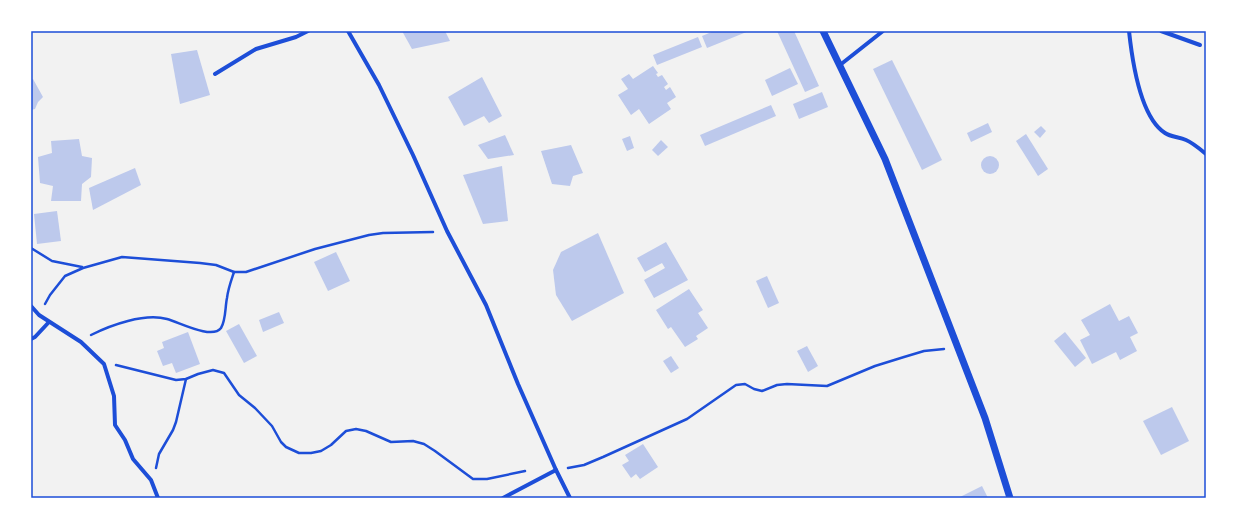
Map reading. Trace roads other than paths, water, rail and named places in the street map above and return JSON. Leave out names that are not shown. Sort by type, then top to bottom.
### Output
[{"type":"street","points":[[215,74],[256,49],[296,37],[308,31]]},
{"type":"street","points":[[348,31],[379,85],[447,231],[486,305],[556,470],[570,498]]},
{"type":"street","points":[[823,31],[885,159],[984,418],[1010,498]]},
{"type":"street","points":[[840,65],[883,31]]},
{"type":"street","points":[[1129,31],[1131,51],[1143,102],[1156,126],[1166,134],[1186,140],[1206,154]]},
{"type":"street","points":[[1162,31],[1200,45]]},
{"type":"street","points":[[31,306],[39,315],[81,342],[104,364],[114,396],[115,425],[125,440],[133,459],[151,480],[158,498]]},
{"type":"street","points":[[31,339],[35,337],[49,322]]},
{"type":"street","points":[[503,498],[556,470]]}]
